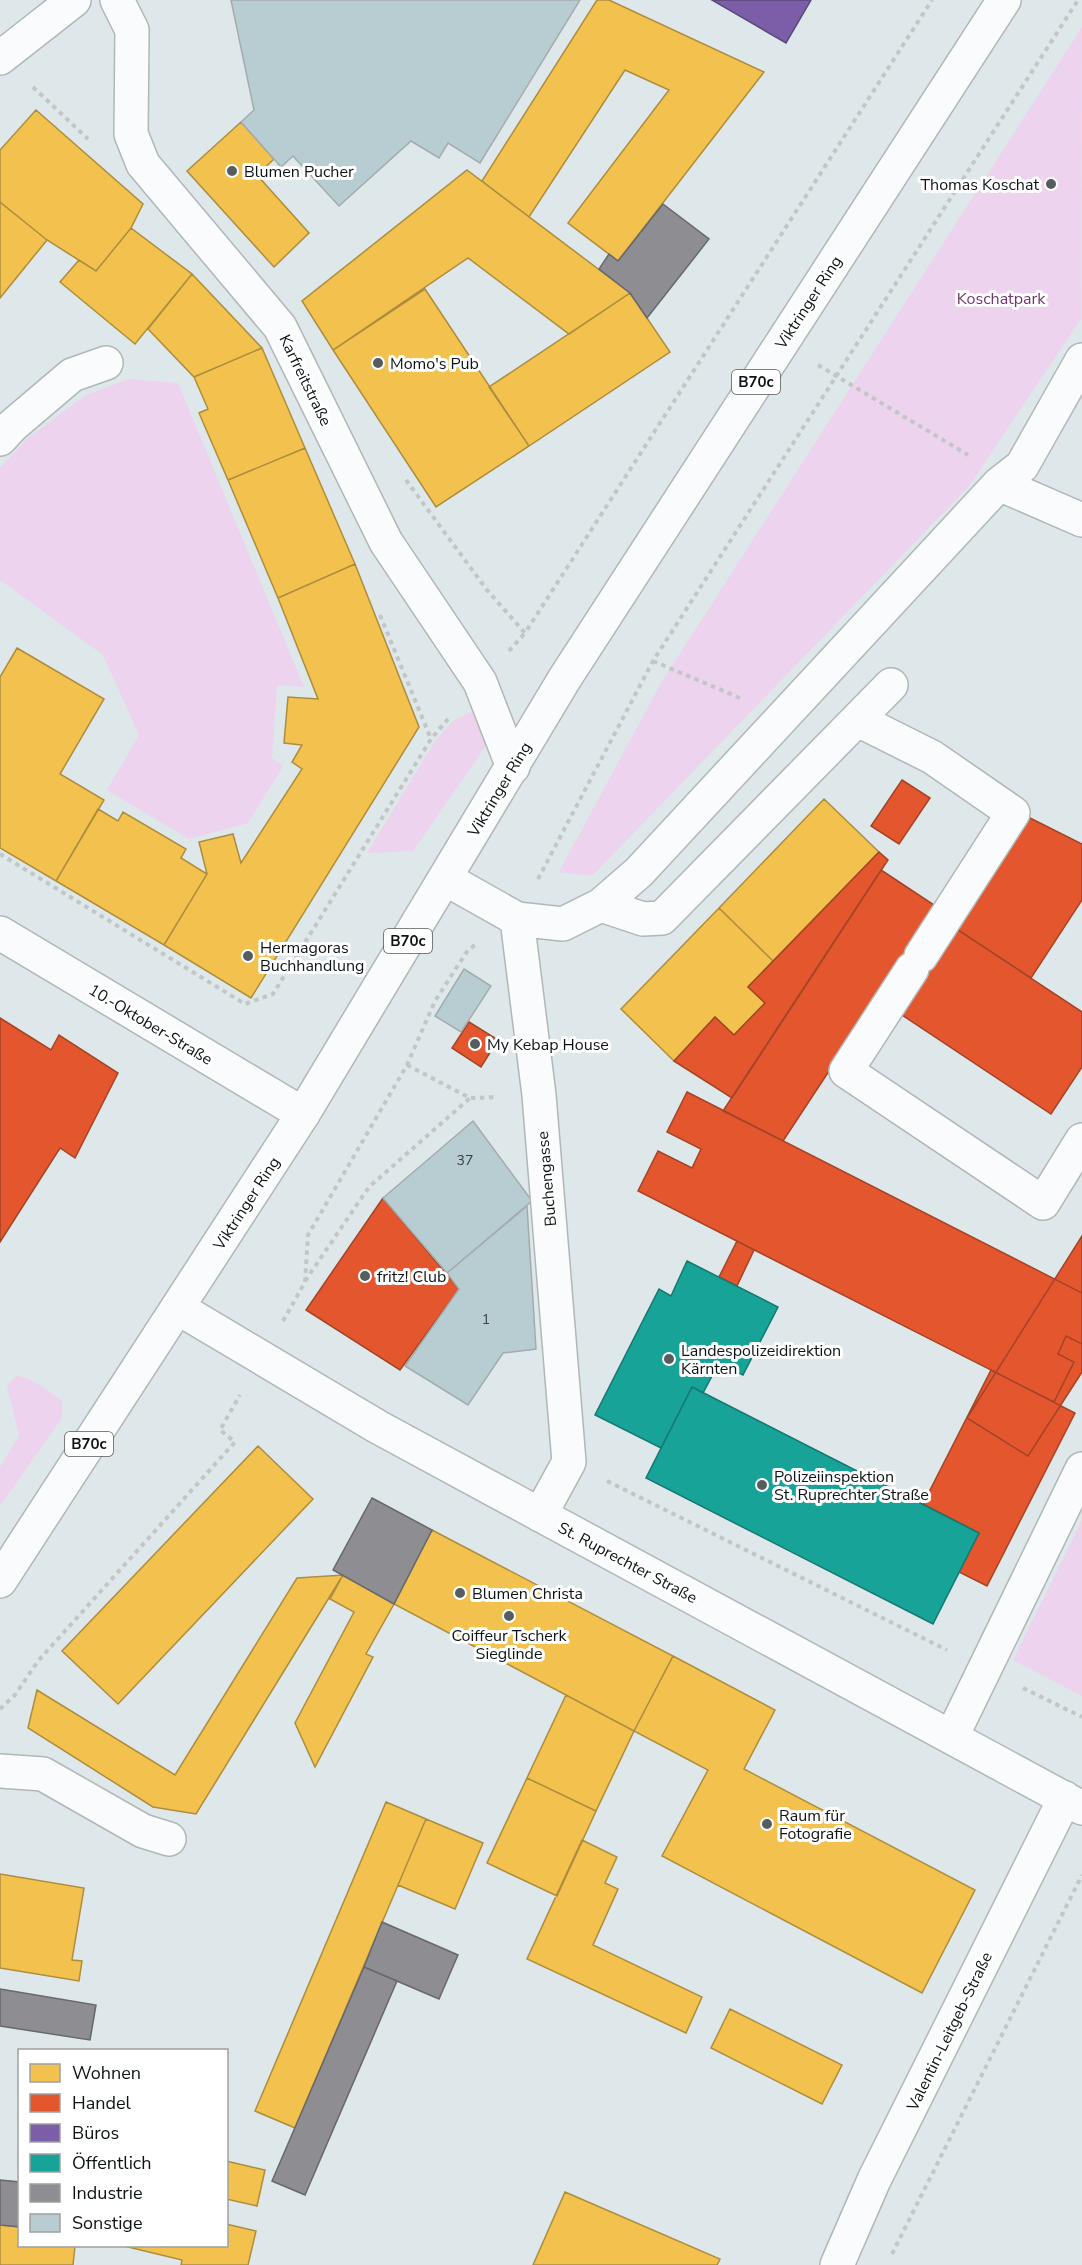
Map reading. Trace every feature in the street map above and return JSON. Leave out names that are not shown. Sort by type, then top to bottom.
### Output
[{"type":"street","points":[[0,58],[74,0]]},
{"type":"street","name":"Karfreitstraße","points":[[117,0],[132,30],[131,134],[143,164],[280,327],[386,542],[480,682],[513,767]]},
{"type":"street","name":"Viktringer Ring","points":[[0,1581],[303,1114],[571,668],[1004,0]]},
{"type":"street","points":[[446,879],[517,919],[563,924],[601,905],[639,872],[999,484],[1022,466],[1082,360]]},
{"type":"street","points":[[0,439],[72,375],[106,363]]},
{"type":"street","points":[[999,484],[1082,520]]},
{"type":"street","points":[[601,905],[643,919],[662,918],[891,685]]},
{"type":"street","points":[[858,720],[932,757],[1013,813],[846,1071],[1043,1203],[1082,1140]]},
{"type":"street","name":"Buchengasse","points":[[517,919],[539,1095],[569,1462]]},
{"type":"street","name":"10.-Oktober-Straße","points":[[0,933],[303,1114]]},
{"type":"street","name":"St. Ruprechter Straße","points":[[178,1308],[378,1427],[1073,1803]]},
{"type":"street","points":[[540,1515],[569,1462]]},
{"type":"street","points":[[951,1736],[1082,1469]]},
{"type":"street","points":[[0,1771],[43,1774],[142,1831],[169,1839]]},
{"type":"street","name":"Valentin-Leitgeb-Straße","points":[[837,2265],[874,2180],[1073,1803]]},
{"type":"path","points":[[405,478],[487,590],[525,633],[932,0]]},
{"type":"path","points":[[305,1282],[308,1235],[407,1065],[435,1001],[468,950],[517,919],[652,661],[1077,0]]},
{"type":"path","points":[[30,84],[95,146]]},
{"type":"path","points":[[836,376],[974,458],[999,484]]},
{"type":"path","points":[[0,854],[245,1004],[273,994],[432,739],[377,608]]},
{"type":"path","points":[[652,661],[782,716]]},
{"type":"path","points":[[407,1065],[470,1098],[539,1095]]},
{"type":"path","points":[[0,1709],[15,1695],[38,1661],[235,1442],[220,1430],[305,1282],[369,1187],[470,1098]]},
{"type":"path","points":[[569,1462],[1082,1717]]},
{"type":"path","points":[[892,2254],[1082,1875]]},
{"type":"green space","name":"Koschatpark","points":[[1082,27],[1081,319],[969,486],[592,876],[559,872],[661,683]]},
{"type":"green space","points":[[129,379],[178,383],[304,687],[277,685],[272,758],[283,766],[248,823],[189,839],[107,790],[139,735],[103,655],[0,580],[0,468],[27,439],[86,395]]},
{"type":"green space","points":[[480,707],[492,737],[413,851],[367,853],[435,741],[452,722]]},
{"type":"green space","points":[[16,1376],[35,1382],[62,1401],[62,1418],[0,1506],[0,1467],[19,1436],[7,1385]]},
{"type":"green space","points":[[1082,1520],[1082,1696],[1013,1660]]},
{"type":"building: Wohnen","points":[[597,0],[609,0],[764,72],[618,261],[568,223],[669,90],[625,70],[529,217],[482,181]]},
{"type":"building: Wohnen","points":[[36,110],[143,204],[131,228],[96,271],[47,240],[0,202],[0,150]]},
{"type":"building: Wohnen","points":[[241,122],[274,159],[257,175],[309,233],[274,267],[187,171]]},
{"type":"building: Wohnen","points":[[467,170],[630,293],[569,334],[468,258],[333,350],[302,301]]},
{"type":"building: Wohnen","points":[[0,202],[47,240],[0,298]]},
{"type":"building: Wohnen","points":[[131,228],[192,274],[135,344],[60,282],[79,260],[96,271]]},
{"type":"building: Wohnen","points":[[192,274],[262,348],[194,377],[148,329]]},
{"type":"building: Wohnen","points":[[425,289],[529,446],[436,507],[333,350]]},
{"type":"building: Wohnen","points":[[630,293],[670,352],[529,446],[489,387]]},
{"type":"building: Wohnen","points":[[262,348],[305,448],[228,480],[199,413],[208,409],[194,377]]},
{"type":"building: Wohnen","points":[[305,448],[355,564],[278,598],[228,480]]},
{"type":"building: Wohnen","points":[[355,564],[419,727],[251,998],[164,945],[207,874],[199,842],[233,834],[241,863],[302,769],[292,762],[302,745],[284,743],[288,697],[318,699],[278,598]]},
{"type":"building: Wohnen","points":[[17,648],[104,699],[60,774],[104,800],[56,881],[0,848],[0,677]]},
{"type":"building: Wohnen","points":[[824,799],[879,852],[773,961],[719,908]]},
{"type":"building: Wohnen","points":[[98,809],[118,821],[123,812],[186,849],[181,858],[207,874],[164,945],[56,881]]},
{"type":"building: Wohnen","points":[[719,908],[773,961],[748,987],[765,1003],[734,1035],[715,1017],[674,1061],[621,1009]]},
{"type":"building: Wohnen","points":[[258,1446],[313,1499],[118,1704],[62,1651]]},
{"type":"building: Wohnen","points":[[432,1530],[673,1656],[634,1731],[394,1604]]},
{"type":"building: Wohnen","points":[[343,1575],[196,1814],[153,1807],[28,1728],[37,1690],[175,1775],[297,1578]]},
{"type":"building: Wohnen","points":[[343,1575],[394,1604],[366,1654],[373,1657],[315,1767],[295,1723],[354,1612],[330,1599]]},
{"type":"building: Wohnen","points":[[673,1656],[775,1710],[744,1769],[975,1890],[922,1993],[662,1856],[708,1770],[634,1731]]},
{"type":"building: Wohnen","points":[[566,1695],[634,1731],[596,1811],[527,1778]]},
{"type":"building: Wohnen","points":[[527,1778],[596,1811],[557,1896],[487,1863]]},
{"type":"building: Wohnen","points":[[386,1802],[426,1819],[295,2128],[255,2111]]},
{"type":"building: Wohnen","points":[[426,1819],[483,1843],[455,1909],[398,1885]]},
{"type":"building: Wohnen","points":[[582,1840],[617,1857],[605,1883],[618,1889],[593,1945],[702,1997],[686,2033],[527,1959]]},
{"type":"building: Wohnen","points":[[0,1874],[84,1888],[72,1960],[82,1961],[79,1981],[0,1968]]},
{"type":"building: Wohnen","points":[[730,2009],[842,2065],[822,2104],[711,2048]]},
{"type":"building: Wohnen","points":[[228,2161],[265,2170],[257,2206],[228,2199]]},
{"type":"building: Wohnen","points":[[565,2192],[720,2259],[717,2265],[533,2265]]},
{"type":"building: Wohnen","points":[[228,2224],[256,2231],[248,2265],[181,2265],[182,2260],[128,2247],[228,2247]]},
{"type":"building: Wohnen","points":[[0,2225],[18,2227],[18,2247],[75,2247],[73,2265],[0,2265]]},
{"type":"building: Handel","points":[[902,780],[930,798],[899,844],[871,826]]},
{"type":"building: Handel","points":[[1028,817],[1082,844],[1082,900],[1031,978],[955,928]]},
{"type":"building: Handel","points":[[879,852],[888,860],[732,1098],[674,1061],[715,1017],[734,1035],[765,1003],[748,987]]},
{"type":"building: Handel","points":[[881,870],[937,907],[783,1141],[723,1111]]},
{"type":"building: Handel","points":[[955,928],[1082,1012],[1082,1067],[1051,1114],[899,1013]]},
{"type":"building: Handel","points":[[0,1018],[51,1050],[59,1035],[118,1073],[75,1158],[60,1148],[0,1242]]},
{"type":"building: Handel","name":"My Kebap House","points":[[469,1022],[498,1040],[481,1067],[452,1048]]},
{"type":"building: Handel","points":[[687,1092],[1082,1293],[1082,1344],[1066,1336],[1058,1354],[1074,1362],[1054,1402],[638,1191],[658,1151],[692,1168],[701,1149],[667,1132]]},
{"type":"building: Handel","points":[[383,1198],[459,1289],[400,1370],[306,1310]]},
{"type":"building: Handel","points":[[1082,1236],[1082,1372],[1028,1456],[967,1418]]},
{"type":"building: Handel","points":[[737,1241],[754,1250],[737,1286],[719,1277]]},
{"type":"building: Handel","points":[[991,1370],[1075,1413],[987,1586],[959,1572],[979,1533],[923,1504]]},
{"type":"building: Büros","points":[[712,0],[811,0],[786,43]]},
{"type":"building: Öffentlich","points":[[687,1261],[778,1307],[743,1375],[719,1363],[703,1393],[692,1387],[661,1448],[595,1415],[659,1289],[671,1296]]},
{"type":"building: Öffentlich","points":[[692,1387],[979,1533],[933,1624],[646,1478]]},
{"type":"building: Industrie","points":[[663,204],[709,239],[647,318],[630,293],[599,269],[609,254],[618,261]]},
{"type":"building: Industrie","points":[[372,1498],[432,1530],[394,1604],[333,1570]]},
{"type":"building: Industrie","points":[[382,1922],[458,1955],[439,1999],[364,1967]]},
{"type":"building: Industrie","points":[[364,1967],[397,1981],[305,2195],[272,2181]]},
{"type":"building: Industrie","points":[[0,1989],[96,2005],[90,2040],[0,2026]]},
{"type":"building: Industrie","points":[[0,2180],[18,2182],[18,2227],[0,2225]]},
{"type":"building: Sonstige","points":[[231,0],[580,0],[480,163],[448,143],[439,158],[411,141],[339,206],[293,156],[281,167],[241,122],[254,110]]},
{"type":"building: Sonstige","points":[[464,969],[491,986],[461,1032],[435,1016]]},
{"type":"building: Sonstige","points":[[473,1121],[532,1201],[447,1273],[383,1198]]},
{"type":"building: Sonstige","points":[[527,1206],[536,1349],[503,1353],[468,1405],[405,1366],[459,1289],[447,1273]]},
{"type":"place","name":"Blumen Pucher","points":[[232,171]]},
{"type":"place","name":"Thomas Koschat","points":[[1051,184]]},
{"type":"place","name":"Momo's Pub","points":[[378,363]]},
{"type":"place","name":"Hermagoras Buchhandlung","points":[[248,956]]},
{"type":"place","name":"My Kebap House","points":[[475,1044]]},
{"type":"place","name":"fritz! Club","points":[[365,1276]]},
{"type":"place","name":"Landespolizeidirektion Kärnten","points":[[669,1359]]},
{"type":"place","name":"Polizeiinspektion St. Ruprechter Straße","points":[[762,1485]]},
{"type":"place","name":"Blumen Christa","points":[[460,1593]]},
{"type":"place","name":"Coiffeur Tscherk Sieglinde","points":[[509,1616]]},
{"type":"place","name":"Raum für Fotografie","points":[[767,1824]]}]
